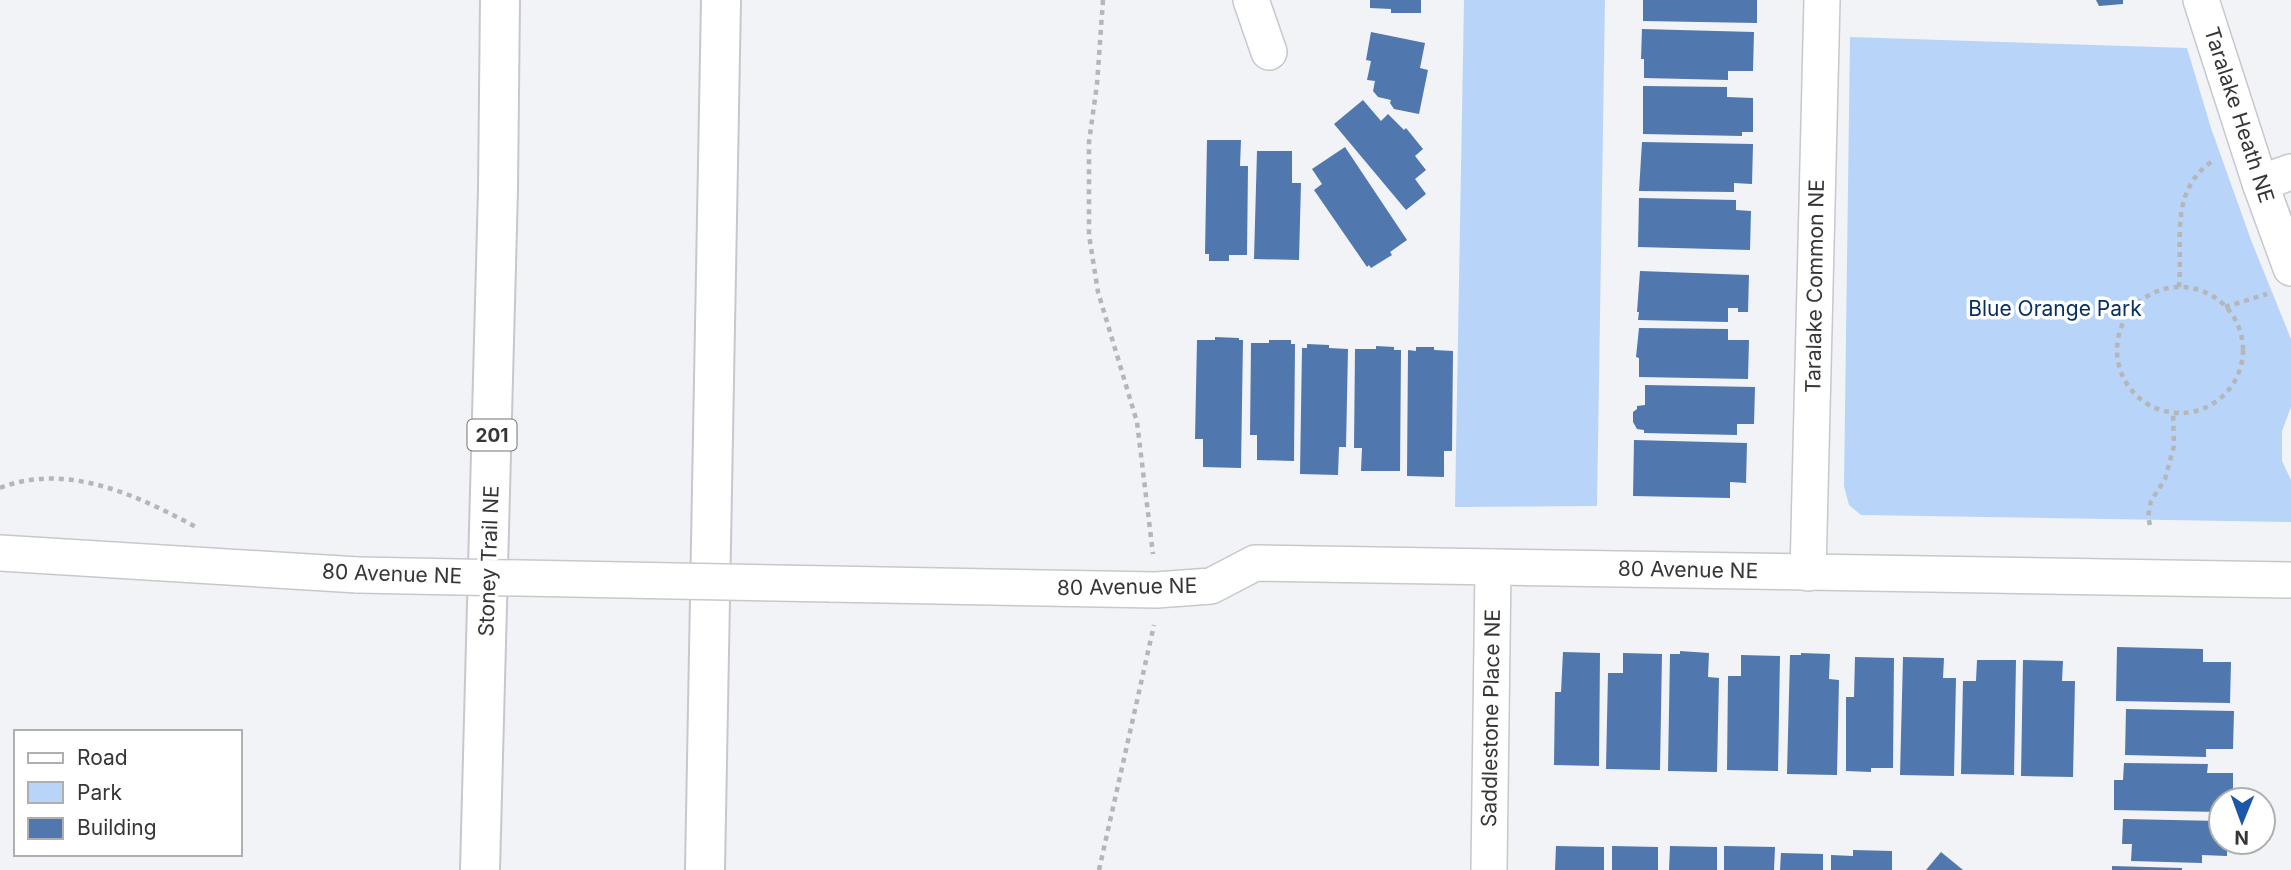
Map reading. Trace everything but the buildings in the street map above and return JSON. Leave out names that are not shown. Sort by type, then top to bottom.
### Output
[{"type":"highway","name":"Stoney Trail NE","points":[[480,870],[498,189],[500,0]]},
{"type":"highway","points":[[705,870],[720,0]]},
{"type":"street","points":[[1251,0],[1269,52]]},
{"type":"street","name":"Taralake Common NE","points":[[1808,573],[1822,0]]},
{"type":"street","name":"Taralake Heath NE","points":[[2201,0],[2246,143],[2275,178],[2285,233],[2281,280]]},
{"type":"street","name":"80 Avenue NE","points":[[0,553],[358,575],[1156,590],[1211,586],[1255,563],[2291,580]]},
{"type":"street","name":"Saddlestone Place NE","points":[[1489,870],[1493,567]]},
{"type":"path","points":[[1099,870],[1157,613],[1137,422],[1098,292],[1089,235],[1089,142],[1097,84],[1103,0]]},
{"type":"path","points":[[2179,286],[2179,222],[2182,199],[2202,169],[2246,143]]},
{"type":"path","points":[[2225,307],[2281,280]]},
{"type":"path","points":[[2179,286],[2201,290],[2225,307],[2234,318],[2242,338],[2243,360],[2236,381],[2222,398],[2205,408],[2185,413],[2147,404],[2132,391],[2122,374],[2117,355],[2118,335],[2126,317],[2139,302],[2158,291],[2179,286]]},
{"type":"path","points":[[2150,526],[2148,517],[2151,501],[2165,479],[2174,446],[2173,412]]},
{"type":"path","points":[[0,488],[44,479],[109,486],[149,501],[205,532]]},
{"type":"green space","points":[[1464,0],[1605,0],[1597,506],[1455,507]]},
{"type":"green space","name":"Blue Orange Park","points":[[1850,37],[2187,48],[2211,128],[2251,240],[2291,339],[2291,407],[2282,431],[2282,461],[2291,480],[2291,522],[1861,515],[1849,505],[1844,486]]}]
